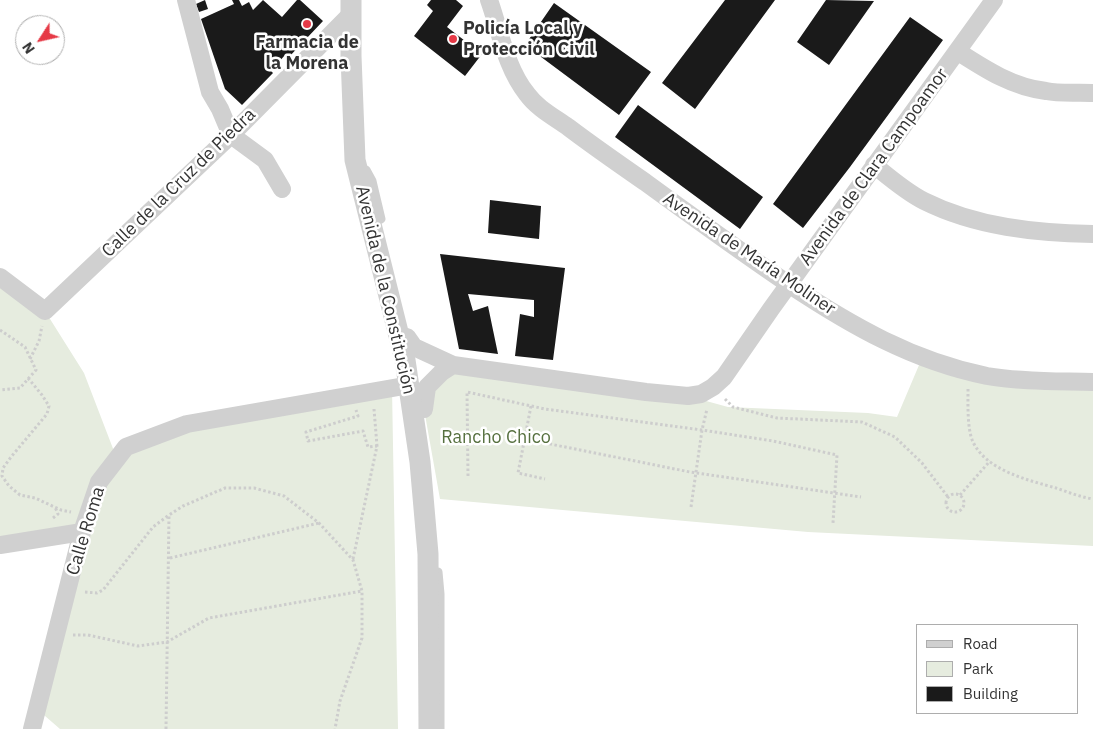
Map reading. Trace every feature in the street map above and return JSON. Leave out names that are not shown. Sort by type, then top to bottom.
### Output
[{"type":"street","points":[[186,0],[210,92],[220,109],[231,135],[265,160],[282,189]]},
{"type":"street","name":"Avenida de María Moliner","points":[[489,0],[514,75],[528,96],[551,115],[790,284],[866,332],[922,358],[967,371],[1012,379],[1093,382]]},
{"type":"street","name":"Avenida de Clara Campoamor","points":[[407,337],[414,347],[453,365],[654,393],[688,396],[701,394],[713,387],[724,377],[994,0]]},
{"type":"street","name":"Calle de la Cruz de Piedra","points":[[45,310],[231,135],[351,7]]},
{"type":"street","name":"Avenida de la Constitución","points":[[351,7],[353,142],[355,160],[405,360],[420,462],[428,554],[429,729]]},
{"type":"street","points":[[957,51],[985,70],[1010,83],[1046,92],[1093,92]]},
{"type":"street","points":[[874,165],[924,201],[968,218],[1015,229],[1057,234],[1093,234]]},
{"type":"street","points":[[0,277],[45,310]]},
{"type":"street","points":[[424,414],[427,387],[442,372],[453,365]]},
{"type":"street","name":"Calle Roma","points":[[32,729],[82,532],[100,482],[126,447],[187,424],[410,385]]},
{"type":"street","points":[[0,546],[82,532]]},
{"type":"lane","points":[[353,142],[372,181],[382,226]]},
{"type":"lane","points":[[390,262],[424,414]]},
{"type":"lane","points":[[426,438],[440,594],[440,729]]},
{"type":"path","points":[[30,359],[38,341],[45,310]]},
{"type":"path","points":[[0,330],[24,348],[36,370],[20,388],[0,390]]},
{"type":"path","points":[[967,371],[971,436],[979,452],[1002,470],[1015,476],[1093,499]]},
{"type":"path","points":[[28,378],[49,406],[47,414],[10,457],[3,468],[2,476],[9,486],[20,495],[35,498],[55,506]]},
{"type":"path","points":[[691,507],[702,430],[713,387]]},
{"type":"path","points":[[713,387],[733,407],[752,413],[777,418],[862,422],[895,437],[922,463],[948,497],[947,506],[951,511],[957,512],[964,506],[960,495]]},
{"type":"path","points":[[353,560],[377,446],[373,391]]},
{"type":"path","points":[[468,476],[467,392],[531,406],[773,441],[837,455],[833,523]]},
{"type":"path","points":[[352,396],[358,416],[306,432],[308,441],[363,431],[368,447],[377,446]]},
{"type":"path","points":[[531,406],[518,473],[545,479]]},
{"type":"path","points":[[525,440],[695,473],[861,497]]},
{"type":"path","points":[[960,495],[990,461]]},
{"type":"path","points":[[67,592],[96,592],[103,590],[153,527],[183,506],[225,488],[254,488],[284,496],[319,523],[353,560],[362,591],[362,638],[340,701],[335,729]]},
{"type":"path","points":[[948,497],[955,494],[960,495]]},
{"type":"path","points":[[166,729],[170,558],[169,515]]},
{"type":"path","points":[[170,558],[319,523]]},
{"type":"path","points":[[56,636],[88,635],[138,646],[167,642],[209,618],[362,591]]},
{"type":"green space","points":[[0,277],[45,311],[84,373],[117,459],[187,424],[392,388],[398,729],[60,729],[37,709],[82,533],[0,545]]},
{"type":"green space","name":"Rancho Chico","points":[[922,358],[943,365],[1093,382],[1093,546],[808,532],[440,499],[424,409],[442,372],[688,396],[728,407],[868,413],[897,417]]},
{"type":"building","points":[[205,0],[208,9],[199,12],[196,4]]},
{"type":"building","points":[[232,0],[239,0],[242,6],[249,2],[253,10],[263,0],[282,17],[297,0],[300,0],[323,21],[288,58],[285,55],[271,71],[273,73],[242,105],[225,89],[201,19],[234,4]]},
{"type":"building","points":[[431,0],[456,0],[463,6],[447,27],[482,54],[465,76],[414,36],[433,11],[427,5]]},
{"type":"building","points":[[725,0],[775,0],[695,109],[662,83]]},
{"type":"building","points":[[826,0],[874,1],[829,65],[797,42]]},
{"type":"building","points":[[554,3],[651,72],[619,115],[525,45]]},
{"type":"building","points":[[910,17],[943,40],[803,228],[773,204]]},
{"type":"building","points":[[638,105],[763,197],[740,229],[615,137]]},
{"type":"building","points":[[490,200],[541,206],[539,239],[488,233]]},
{"type":"building","points":[[440,254],[565,268],[553,360],[515,356],[520,314],[534,317],[534,300],[468,294],[473,311],[488,306],[498,354],[459,349]]},
{"type":"place","name":"Farmacia de la Morena","points":[[307,24]]},
{"type":"place","name":"Policía Local y Protección Civil","points":[[453,39]]}]
